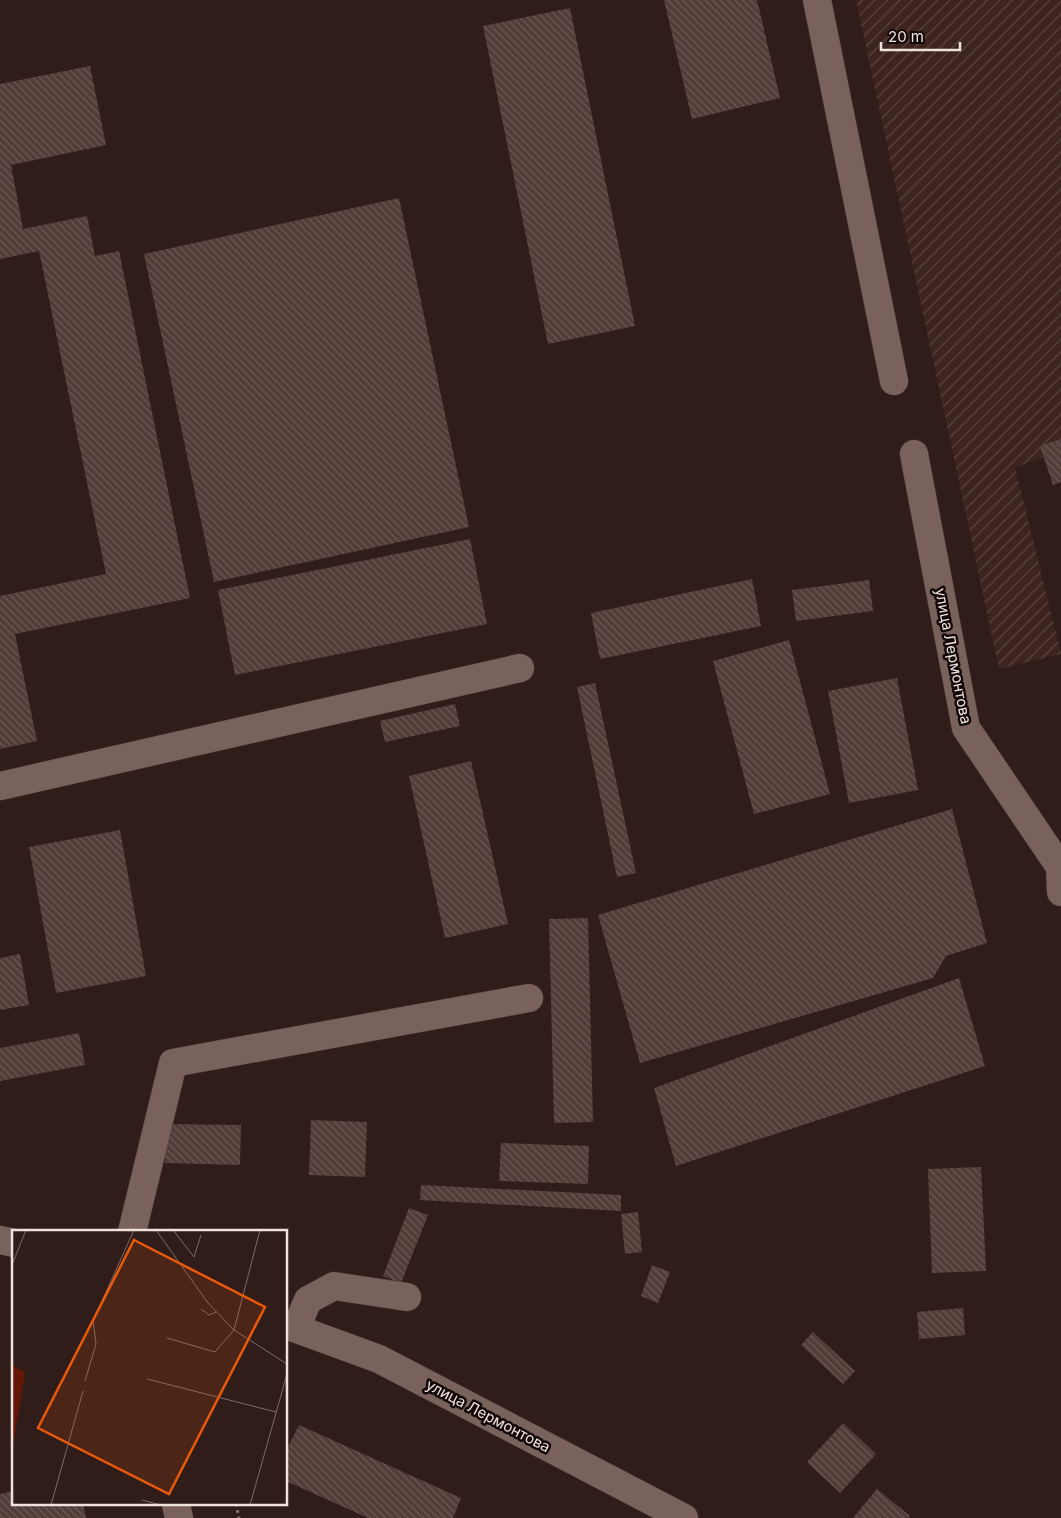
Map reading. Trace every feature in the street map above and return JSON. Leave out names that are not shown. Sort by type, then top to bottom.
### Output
[{"type":"street","points":[[817,0],[894,381]]},
{"type":"street","name":"улица Лермонтова","points":[[914,454],[966,728],[1060,867],[1061,892]]},
{"type":"street","points":[[0,786],[520,668]]},
{"type":"street","points":[[132,1230],[173,1063],[529,998]]},
{"type":"street","points":[[291,1326],[308,1300],[334,1286],[407,1297]]},
{"type":"street","name":"улица Лермонтова","points":[[291,1326],[379,1359],[684,1518]]},
{"type":"shaded area","points":[[856,0],[1061,0],[1061,451],[1015,467],[1061,654],[999,669]]},
{"type":"building","points":[[664,0],[757,0],[780,98],[692,119]]},
{"type":"building","points":[[570,8],[635,326],[548,344],[483,26]]},
{"type":"building","points":[[90,66],[106,145],[11,165],[23,229],[87,216],[95,256],[119,251],[190,598],[15,634],[37,741],[0,749],[0,596],[106,574],[39,251],[0,259],[0,84]]},
{"type":"building","points":[[399,198],[469,527],[214,582],[144,254]]},
{"type":"building","points":[[1061,439],[1061,482],[1053,485],[1040,446]]},
{"type":"building","points":[[470,539],[487,624],[235,675],[218,590]]},
{"type":"building","points":[[752,579],[761,626],[600,659],[591,613]]},
{"type":"building","points":[[869,580],[873,611],[796,621],[792,590]]},
{"type":"building","points":[[789,640],[830,794],[754,814],[713,661]]},
{"type":"building","points":[[897,678],[918,790],[849,803],[828,691]]},
{"type":"building","points":[[595,683],[636,873],[617,877],[577,687]]},
{"type":"building","points":[[455,704],[460,726],[385,742],[380,721]]},
{"type":"building","points":[[471,761],[508,924],[445,938],[409,776]]},
{"type":"building","points":[[952,809],[987,943],[946,956],[933,978],[640,1063],[598,915]]},
{"type":"building","points":[[120,830],[146,976],[56,993],[29,847]]},
{"type":"building","points":[[588,918],[593,1122],[554,1123],[549,919]]},
{"type":"building","points":[[20,954],[29,1005],[0,1010],[0,958]]},
{"type":"building","points":[[959,978],[985,1066],[676,1166],[654,1088]]},
{"type":"building","points":[[79,1033],[85,1065],[0,1081],[0,1048]]},
{"type":"building","points":[[311,1120],[367,1122],[365,1177],[309,1175]]},
{"type":"building","points":[[165,1124],[241,1125],[240,1165],[165,1163]]},
{"type":"building","points":[[501,1143],[589,1146],[588,1184],[499,1181]]},
{"type":"building","points":[[981,1167],[986,1271],[932,1273],[928,1169]]},
{"type":"building","points":[[421,1185],[621,1195],[621,1211],[420,1200]]},
{"type":"building","points":[[409,1208],[428,1215],[401,1283],[383,1276]]},
{"type":"building","points":[[638,1212],[642,1252],[625,1254],[621,1214]]},
{"type":"building","points":[[652,1265],[670,1272],[658,1303],[641,1296]]},
{"type":"building","points":[[963,1308],[965,1335],[919,1339],[917,1312]]},
{"type":"building","points":[[813,1332],[855,1371],[843,1384],[801,1345]]},
{"type":"building","points":[[843,1423],[876,1454],[840,1493],[807,1462]]},
{"type":"building","points":[[299,1425],[461,1498],[453,1518],[368,1518],[288,1482],[288,1447]]},
{"type":"building","points":[[877,1489],[910,1516],[908,1518],[853,1518]]},
{"type":"building","points":[[12,1491],[12,1506],[83,1506],[86,1518],[0,1518],[0,1494]]}]
